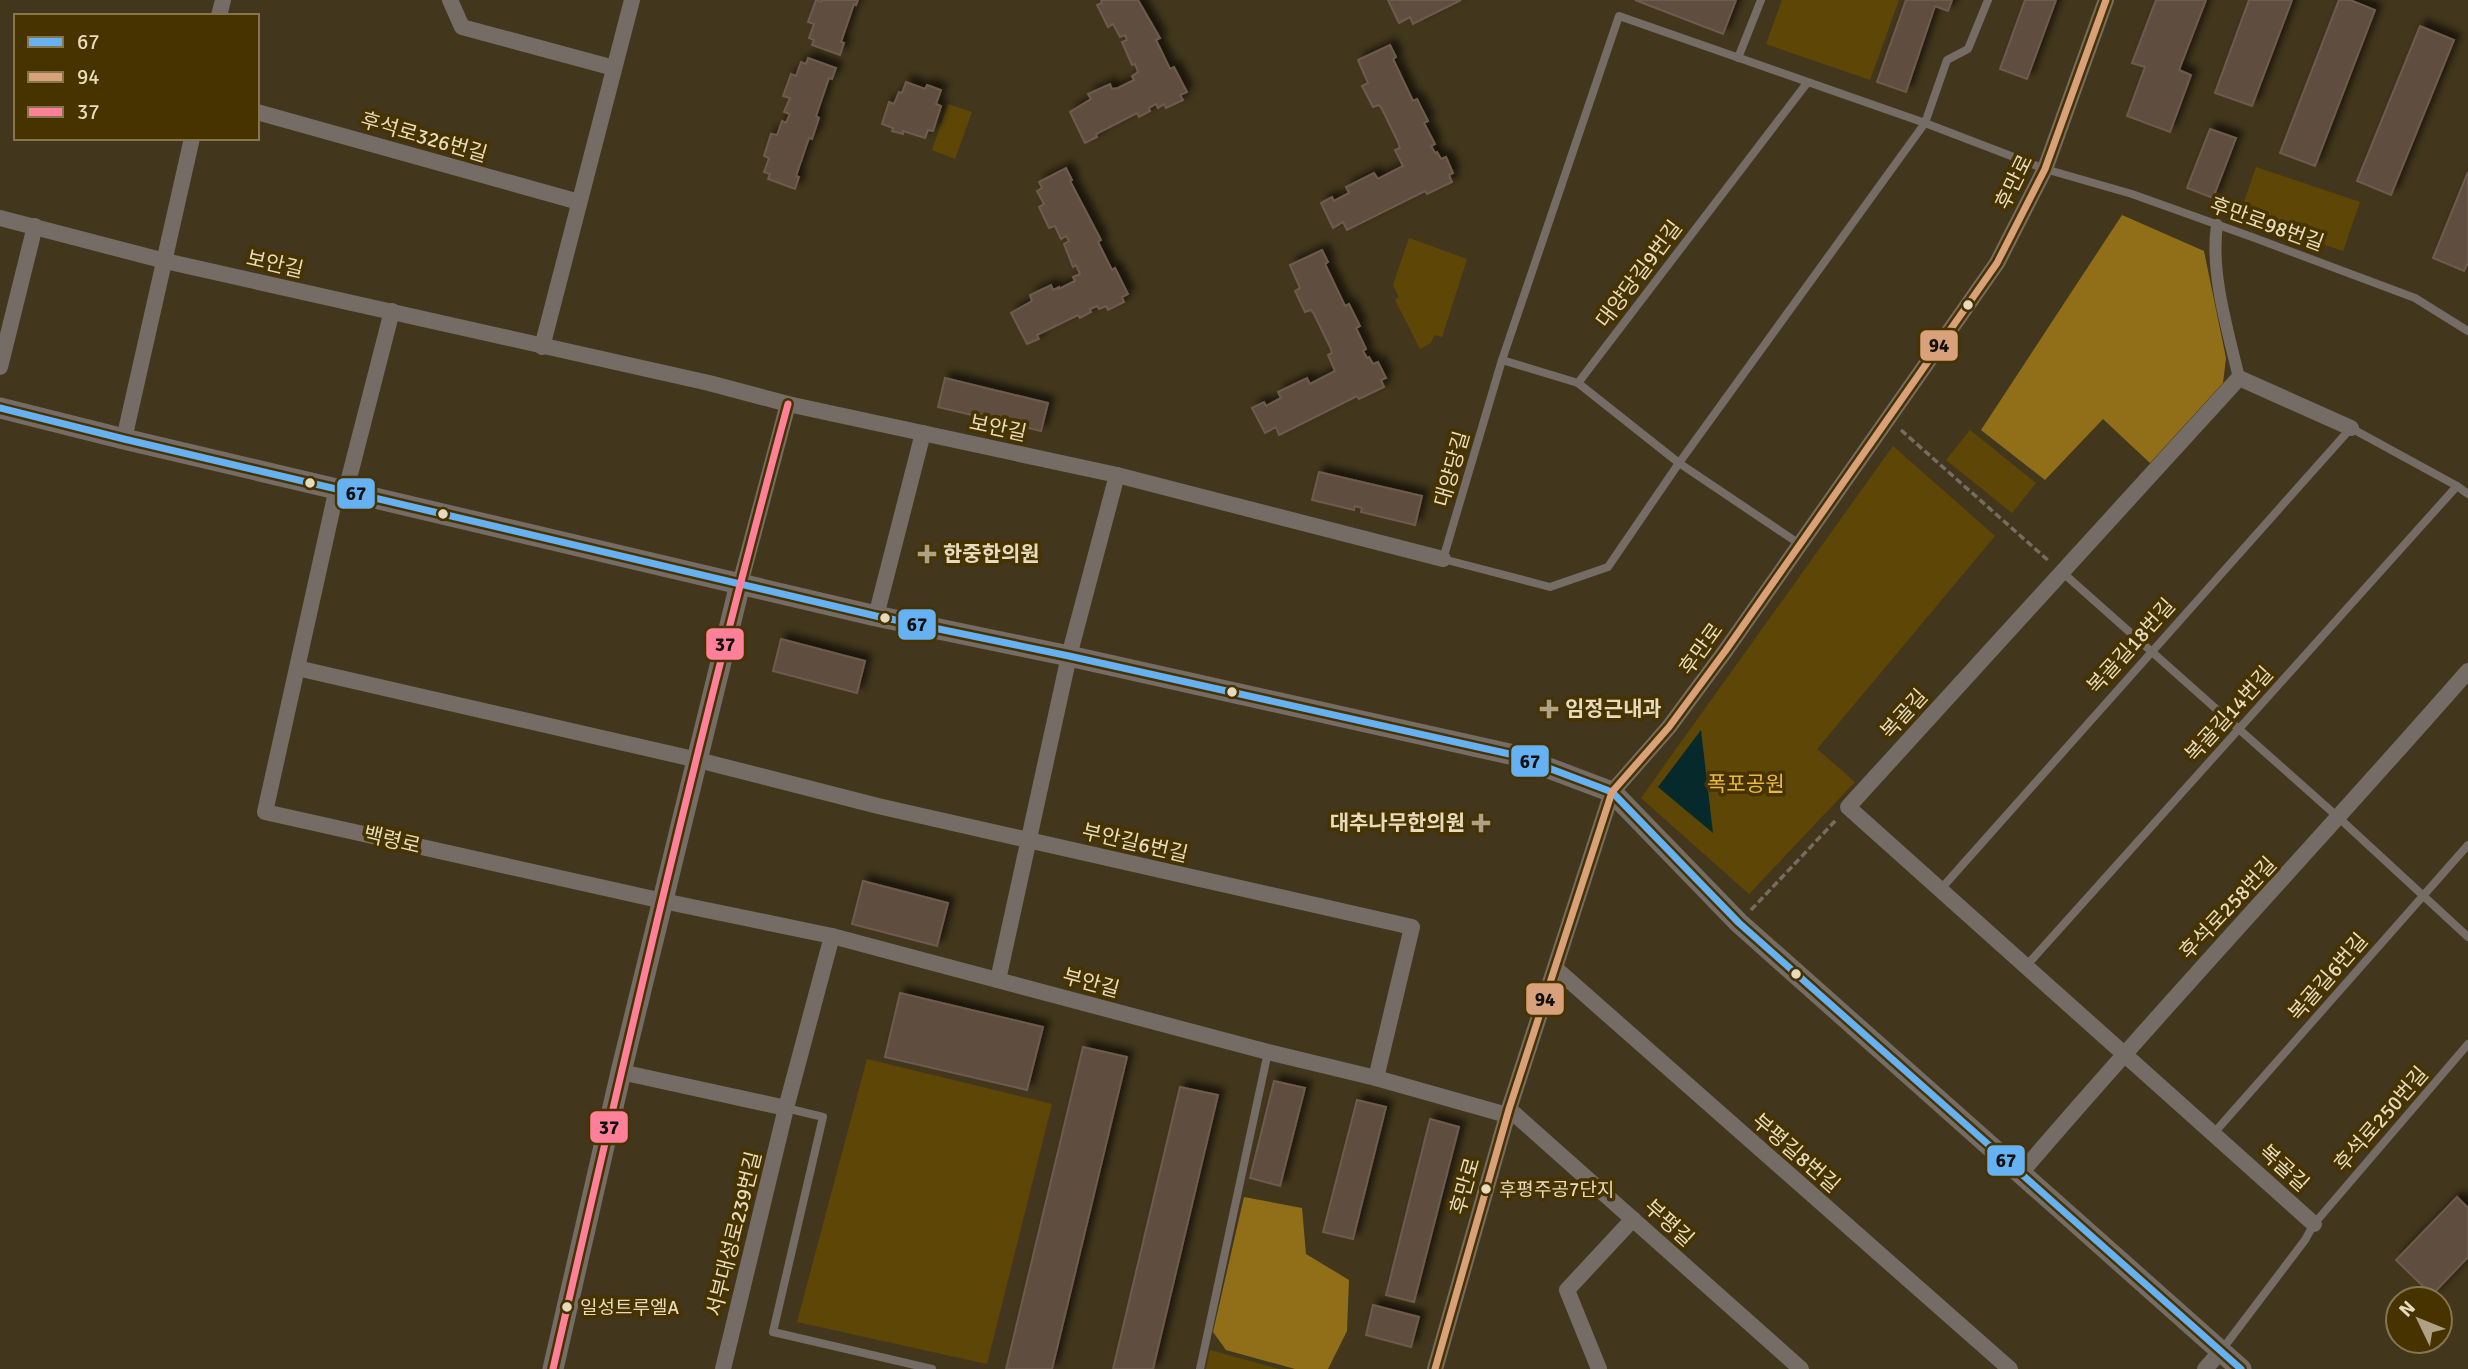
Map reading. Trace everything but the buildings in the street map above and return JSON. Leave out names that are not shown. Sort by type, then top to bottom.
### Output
[{"type":"street","points":[[450,0],[462,27],[614,68]]},
{"type":"street","points":[[542,347],[632,0]]},
{"type":"street","name":"후만로","points":[[1435,1369],[1508,1112],[1612,792],[1669,727],[1801,545],[1997,263],[2045,169],[2106,0]]},
{"type":"street","name":"후석로326번길","points":[[259,113],[579,202]]},
{"type":"street","points":[[124,439],[192,140]]},
{"type":"street","name":"보안길","points":[[0,218],[165,261],[709,383],[788,404],[1117,475],[1443,559]]},
{"type":"street","points":[[2217,225],[2214,244],[2223,308],[2239,378],[2351,428]]},
{"type":"street","points":[[0,367],[35,226]]},
{"type":"street","name":"백령로","points":[[392,312],[341,489],[265,812],[663,901]]},
{"type":"street","name":"복골길","points":[[2239,378],[1848,807],[2314,1224]]},
{"type":"street","points":[[553,1369],[621,1072],[740,584],[788,404]]},
{"type":"street","points":[[0,408],[876,616],[1514,755],[1612,792],[1739,923],[2241,1369]]},
{"type":"street","points":[[876,616],[923,433]]},
{"type":"street","points":[[998,980],[1069,656],[1117,475]]},
{"type":"street","points":[[297,668],[698,760]]},
{"type":"street","name":"후석로258번길","points":[[2020,1174],[2124,1052],[2339,818],[2468,671]]},
{"type":"street","name":"부안길6번길","points":[[698,760],[878,806],[1412,927],[1376,1078]]},
{"type":"street","name":"부안길","points":[[663,901],[832,936],[1268,1052],[1508,1112]]},
{"type":"street","name":"서부대성로239번길","points":[[723,1369],[786,1108],[832,936]]},
{"type":"street","name":"부평길8번길","points":[[1555,968],[2010,1369]]},
{"type":"street","points":[[621,1072],[786,1108]]},
{"type":"street","name":"부평길","points":[[1508,1112],[1801,1369]]},
{"type":"street","points":[[1599,1369],[1567,1290],[1633,1219]]},
{"type":"street","points":[[2205,1369],[2221,1351]]},
{"type":"lane","points":[[1738,58],[1761,0]]},
{"type":"lane","points":[[1443,559],[1550,587],[1608,567],[1679,463],[1925,123],[1947,61],[1968,49],[1988,0]]},
{"type":"lane","name":"대양당길","points":[[1443,559],[1502,360],[1619,16],[1925,123],[2045,169]]},
{"type":"lane","name":"대양당길9번길","points":[[1578,383],[1807,83]]},
{"type":"lane","name":"후만로98번길","points":[[2045,169],[2132,194],[2415,298],[2468,331]]},
{"type":"lane","points":[[1502,360],[1578,383],[1679,463],[1801,545]]},
{"type":"lane","points":[[2351,428],[2468,494]]},
{"type":"lane","name":"복골길18번길","points":[[1940,890],[2351,428]]},
{"type":"lane","name":"복골길14번길","points":[[2027,965],[2457,486]]},
{"type":"lane","points":[[2062,572],[2339,818],[2468,937]]},
{"type":"lane","name":"복골길6번길","points":[[2214,1133],[2468,845]]},
{"type":"lane","name":"후석로250번길","points":[[2221,1351],[2305,1240],[2314,1224],[2468,1045]]},
{"type":"lane","points":[[1200,1369],[1268,1052]]},
{"type":"lane","points":[[786,1108],[823,1117],[773,1332],[932,1369]]},
{"type":"path","points":[[1889,420],[2062,572]]},
{"type":"path","points":[[1739,923],[1848,807]]},
{"type":"green space","points":[[1782,0],[1899,0],[1870,80],[1766,44]]},
{"type":"green space","points":[[948,104],[972,112],[955,159],[932,150]]},
{"type":"green space","points":[[2256,167],[2360,202],[2343,251],[2239,216]]},
{"type":"green space","points":[[1409,238],[1467,259],[1442,337],[1434,335],[1431,343],[1420,349],[1395,300],[1399,297],[1393,285]]},
{"type":"green space","points":[[1970,430],[2036,483],[2012,513],[1946,460]]},
{"type":"green space","name":"폭포공원","points":[[1893,446],[1995,536],[1817,749],[1855,782],[1749,894],[1641,798]]},
{"type":"green space","points":[[867,1059],[1052,1104],[987,1364],[797,1322]]},
{"type":"green space","points":[[1210,1350],[1279,1369],[1206,1369]]},
{"type":"shaded area","points":[[2122,215],[2204,251],[2226,358],[2223,383],[2150,463],[2103,419],[2045,480],[1981,430]]},
{"type":"shaded area","points":[[1244,1197],[1302,1208],[1306,1254],[1349,1280],[1347,1331],[1328,1369],[1295,1369],[1226,1350],[1213,1332]]},
{"type":"water","points":[[1701,730],[1713,833],[1658,787]]},
{"type":"transit line","name":"94","points":[[1435,1369],[1509,1109],[1612,792],[1669,727],[1726,650],[1997,263],[2045,169],[2106,0]]},
{"type":"transit line","name":"37","points":[[553,1369],[695,765],[788,404]]},
{"type":"transit line","name":"67","points":[[0,408],[876,616],[1514,755],[1612,792],[1739,923],[2241,1369]]},
{"type":"place","name":"한중한의원","points":[[927,554]]},
{"type":"place","name":"임정근내과","points":[[1549,709]]},
{"type":"place","name":"대추나무한의원","points":[[1481,823]]},
{"type":"place","name":"후평주공7단지","points":[[1486,1189]]},
{"type":"place","name":"일성트루엘A","points":[[567,1307]]}]
